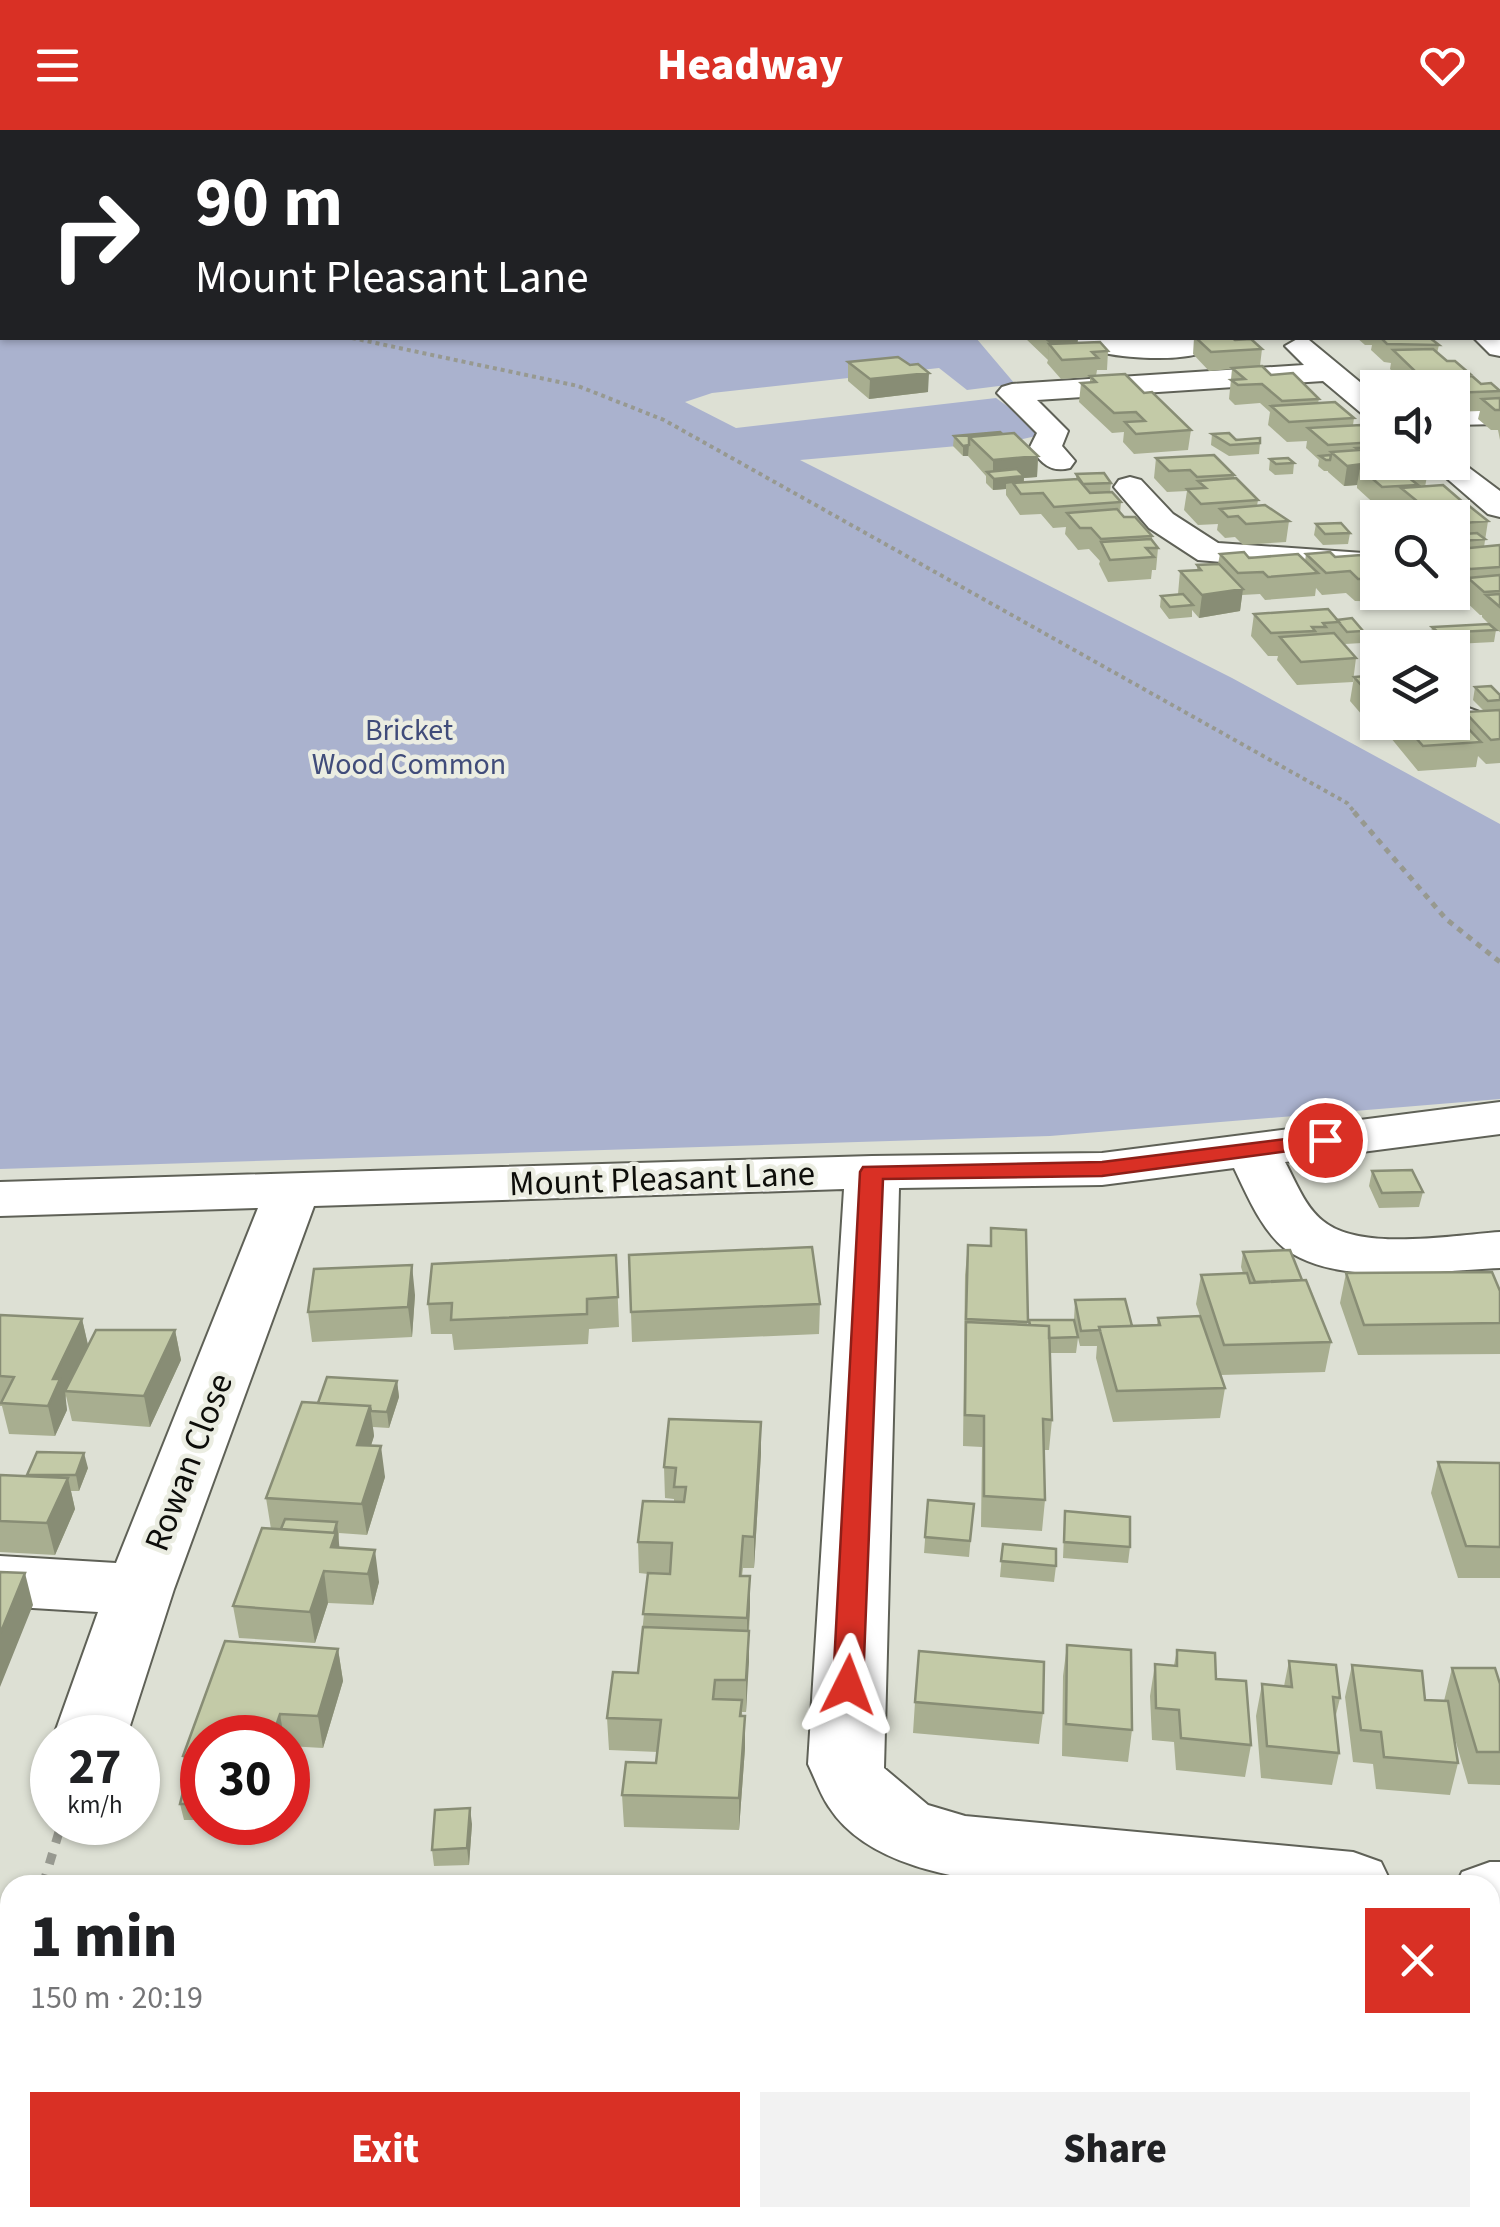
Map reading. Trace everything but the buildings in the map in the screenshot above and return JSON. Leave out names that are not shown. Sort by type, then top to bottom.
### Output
[{"type":"street","points":[[1086,340],[1131,349],[1224,346]]},
{"type":"street","points":[[1287,341],[1360,398]]},
{"type":"street","points":[[1059,460],[1046,447],[1053,430],[1012,394],[1328,372]]},
{"type":"street","points":[[1470,415],[1500,414]]},
{"type":"street","points":[[1465,480],[1500,507]]},
{"type":"street","points":[[1130,487],[1160,521],[1210,553],[1360,564]]},
{"type":"street","points":[[1470,722],[1500,726]]},
{"type":"street","name":"Mount Pleasant Lane","points":[[0,1199],[872,1172],[1102,1169],[1500,1118]]},
{"type":"street","points":[[1252,1150],[1295,1225],[1326,1248],[1352,1254],[1500,1250]]},
{"type":"street","points":[[872,1172],[845,1764],[857,1789],[902,1828],[965,1848],[1248,1875]]},
{"type":"street","name":"Rowan Close","points":[[97,1715],[140,1589],[293,1189]]},
{"type":"street","points":[[0,1581],[140,1589]]},
{"type":"path","points":[[361,340],[578,386],[664,420],[1347,802],[1446,919],[1500,962]]},
{"type":"path","points":[[47,1875],[55,1845]]},
{"type":"green space","name":"Bricket Wood Common","points":[[0,340],[978,340],[1015,384],[967,390],[939,368],[712,393],[685,402],[736,428],[996,398],[1041,430],[1041,435],[1014,441],[800,460],[1232,678],[1500,824],[1500,1099],[1050,1136],[0,1169]]},
{"type":"route","points":[[848,1685],[872,1172],[1102,1169],[1325,1140]]}]
